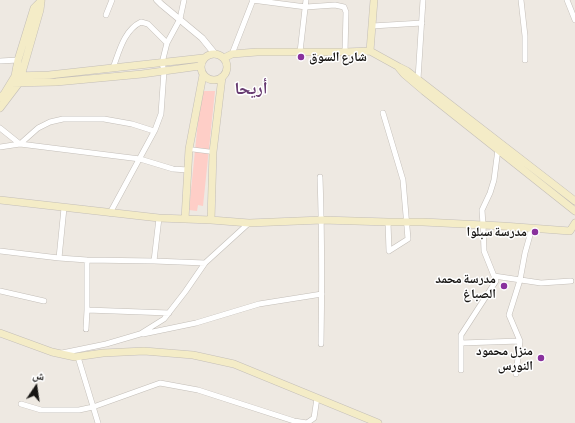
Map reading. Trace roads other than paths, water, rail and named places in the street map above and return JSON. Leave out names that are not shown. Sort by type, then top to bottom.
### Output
[{"type":"main road","points":[[370,51],[374,0]]},
{"type":"main road","points":[[17,80],[18,60],[34,8],[42,1]]},
{"type":"main road","points":[[0,108],[17,80],[42,1]]},
{"type":"main road","points":[[224,58],[232,54],[257,52],[370,51],[407,71],[574,198]]},
{"type":"main road","points":[[210,220],[213,152],[222,77],[227,66],[221,55],[208,54],[203,58],[200,66],[201,72],[206,78],[214,80],[222,77]]},
{"type":"main road","points":[[0,98],[17,80],[49,75],[203,58]]},
{"type":"main road","points":[[17,80],[56,82],[142,74],[200,66]]},
{"type":"main road","points":[[399,68],[424,91],[575,211]]},
{"type":"main road","points":[[185,219],[189,150],[203,75]]},
{"type":"main road","points":[[0,200],[159,218],[249,223],[322,220],[407,222],[532,228],[573,233],[575,223]]},
{"type":"main road","points":[[0,333],[52,352],[78,357],[144,351],[193,354],[234,364],[286,384],[378,423]]},
{"type":"street","points":[[106,15],[112,0]]},
{"type":"street","points":[[157,0],[202,38],[215,54]]},
{"type":"street","points":[[110,213],[155,130],[161,114],[164,71],[162,63],[167,43],[180,19],[184,0]]},
{"type":"street","points":[[232,54],[252,0],[306,7],[336,2],[344,7],[346,12],[345,52]]},
{"type":"street","points":[[300,52],[306,0]]},
{"type":"street","points":[[418,79],[423,0]]},
{"type":"street","points":[[521,0],[525,36],[525,60]]},
{"type":"street","points":[[567,0],[575,20]]},
{"type":"street","points":[[113,68],[124,38],[136,24],[141,22],[148,24],[167,43]]},
{"type":"street","points":[[372,26],[422,23]]},
{"type":"street","points":[[0,61],[18,60]]},
{"type":"street","points":[[383,114],[403,180],[408,239],[389,251],[388,222]]},
{"type":"street","points":[[20,144],[38,128],[50,122],[63,119],[104,118],[132,124],[154,131]]},
{"type":"street","points":[[0,128],[20,144]]},
{"type":"street","points":[[0,147],[20,144],[140,159],[173,169],[188,170]]},
{"type":"street","points":[[461,370],[461,335],[496,281],[484,250],[484,225],[482,210],[494,180],[498,149]]},
{"type":"street","points":[[189,150],[213,152]]},
{"type":"street","points":[[320,177],[322,220],[321,344]]},
{"type":"street","points":[[59,258],[64,208]]},
{"type":"street","points":[[154,261],[159,218]]},
{"type":"street","points":[[140,334],[164,319],[205,263],[249,223]]},
{"type":"street","points":[[516,374],[520,341],[509,315],[520,280],[532,228]]},
{"type":"street","points":[[0,251],[87,260],[205,263]]},
{"type":"street","points":[[86,329],[87,260]]},
{"type":"street","points":[[494,276],[541,282],[571,281]]},
{"type":"street","points":[[0,291],[44,301]]},
{"type":"street","points":[[60,354],[106,344],[140,334],[196,323],[260,304],[322,294]]},
{"type":"street","points":[[87,310],[169,313]]},
{"type":"street","points":[[461,343],[520,341]]},
{"type":"street","points":[[78,357],[98,423]]},
{"type":"street","points":[[21,404],[41,410],[79,410],[93,407],[160,383],[198,390],[294,422],[306,423],[314,418],[316,398]]},
{"type":"place","name":"شارع السوق","points":[[301,57]]},
{"type":"place","name":"مدرسة سبلوا","points":[[535,232]]},
{"type":"place","name":"مدرسة محمد الصباغ","points":[[504,286]]},
{"type":"place","name":"منزل محمود النورس","points":[[541,358]]},
{"type":"district","name":"أريحا","points":[[251,89]]}]
